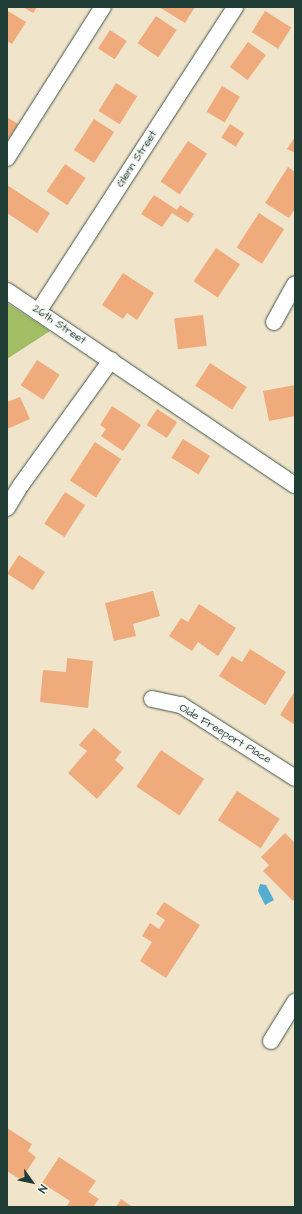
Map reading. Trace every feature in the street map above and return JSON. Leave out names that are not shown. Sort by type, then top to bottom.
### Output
[{"type":"street","points":[[7,158],[103,7]]},
{"type":"street","name":"Glenn Street","points":[[38,312],[235,7]]},
{"type":"street","points":[[274,322],[295,284]]},
{"type":"street","name":"26th Street","points":[[7,291],[295,485]]},
{"type":"street","points":[[7,508],[14,486],[111,360]]},
{"type":"street","name":"Olde Freeport Place","points":[[152,699],[181,705],[295,778]]},
{"type":"street","points":[[271,1041],[295,1002]]},
{"type":"green space","points":[[7,303],[50,331],[7,359]]},
{"type":"water","points":[[260,884],[266,885],[274,900],[265,905],[258,891]]},
{"type":"building","points":[[23,7],[37,7],[33,13]]},
{"type":"building","points":[[159,7],[195,7],[185,23]]},
{"type":"building","points":[[8,11],[26,22],[12,44],[7,41]]},
{"type":"building","points":[[265,11],[291,27],[278,49],[252,32]]},
{"type":"building","points":[[156,16],[177,30],[158,57],[138,43]]},
{"type":"building","points":[[110,30],[127,41],[115,59],[98,48]]},
{"type":"building","points":[[248,42],[266,55],[248,80],[230,67]]},
{"type":"building","points":[[116,83],[137,96],[120,124],[99,111]]},
{"type":"building","points":[[222,86],[240,97],[225,123],[207,112]]},
{"type":"building","points":[[7,117],[18,124],[7,141]]},
{"type":"building","points":[[94,119],[114,132],[94,163],[74,150]]},
{"type":"building","points":[[230,124],[244,133],[236,147],[221,137]]},
{"type":"building","points":[[295,137],[295,153],[287,149]]},
{"type":"building","points":[[188,141],[207,154],[180,194],[161,182]]},
{"type":"building","points":[[65,164],[86,178],[67,205],[47,191]]},
{"type":"building","points":[[288,167],[295,172],[295,209],[289,218],[265,203]]},
{"type":"building","points":[[7,185],[50,213],[37,233],[7,213]]},
{"type":"building","points":[[154,195],[177,210],[180,205],[194,214],[188,223],[172,213],[162,227],[141,214]]},
{"type":"building","points":[[259,213],[284,229],[262,264],[237,247]]},
{"type":"building","points":[[216,248],[240,264],[218,297],[194,281]]},
{"type":"building","points":[[123,273],[154,293],[137,320],[127,313],[123,319],[102,305]]},
{"type":"building","points":[[203,315],[207,346],[178,349],[174,319]]},
{"type":"building","points":[[37,360],[60,375],[43,400],[21,385]]},
{"type":"building","points":[[210,363],[247,387],[232,410],[195,386]]},
{"type":"building","points":[[295,385],[295,416],[269,421],[263,391]]},
{"type":"building","points":[[20,397],[30,419],[7,429],[7,402]]},
{"type":"building","points":[[112,406],[141,425],[123,451],[101,436],[106,429],[100,425]]},
{"type":"building","points":[[157,409],[177,422],[167,438],[147,425]]},
{"type":"building","points":[[183,439],[210,456],[198,475],[171,458]]},
{"type":"building","points":[[95,442],[121,459],[96,497],[70,481]]},
{"type":"building","points":[[65,492],[85,505],[64,537],[44,524]]},
{"type":"building","points":[[19,555],[45,572],[33,590],[7,573]]},
{"type":"building","points":[[153,591],[160,616],[133,624],[136,636],[114,641],[105,603]]},
{"type":"building","points":[[199,604],[236,628],[218,656],[198,642],[192,651],[169,636],[181,618],[188,622]]},
{"type":"building","points":[[250,649],[286,672],[265,705],[219,676],[232,656],[242,662]]},
{"type":"building","points":[[67,658],[93,661],[88,708],[40,702],[43,670],[66,672]]},
{"type":"building","points":[[295,691],[295,725],[280,715]]},
{"type":"building","points":[[94,728],[121,752],[115,760],[124,768],[97,799],[68,773],[87,751],[79,745]]},
{"type":"building","points":[[161,750],[204,779],[180,816],[136,786]]},
{"type":"building","points":[[237,791],[280,819],[261,848],[218,820]]},
{"type":"building","points":[[285,833],[295,843],[295,898],[293,901],[263,871],[269,865],[261,857]]},
{"type":"building","points":[[164,902],[200,925],[166,978],[140,961],[152,942],[142,936],[150,923],[159,929],[165,920],[156,914]]},
{"type":"building","points":[[7,1128],[32,1144],[28,1151],[36,1157],[21,1180],[7,1171]]},
{"type":"building","points":[[59,1157],[96,1181],[88,1192],[99,1199],[93,1207],[66,1207],[70,1201],[42,1183]]},
{"type":"building","points":[[121,1199],[133,1207],[116,1207]]}]
